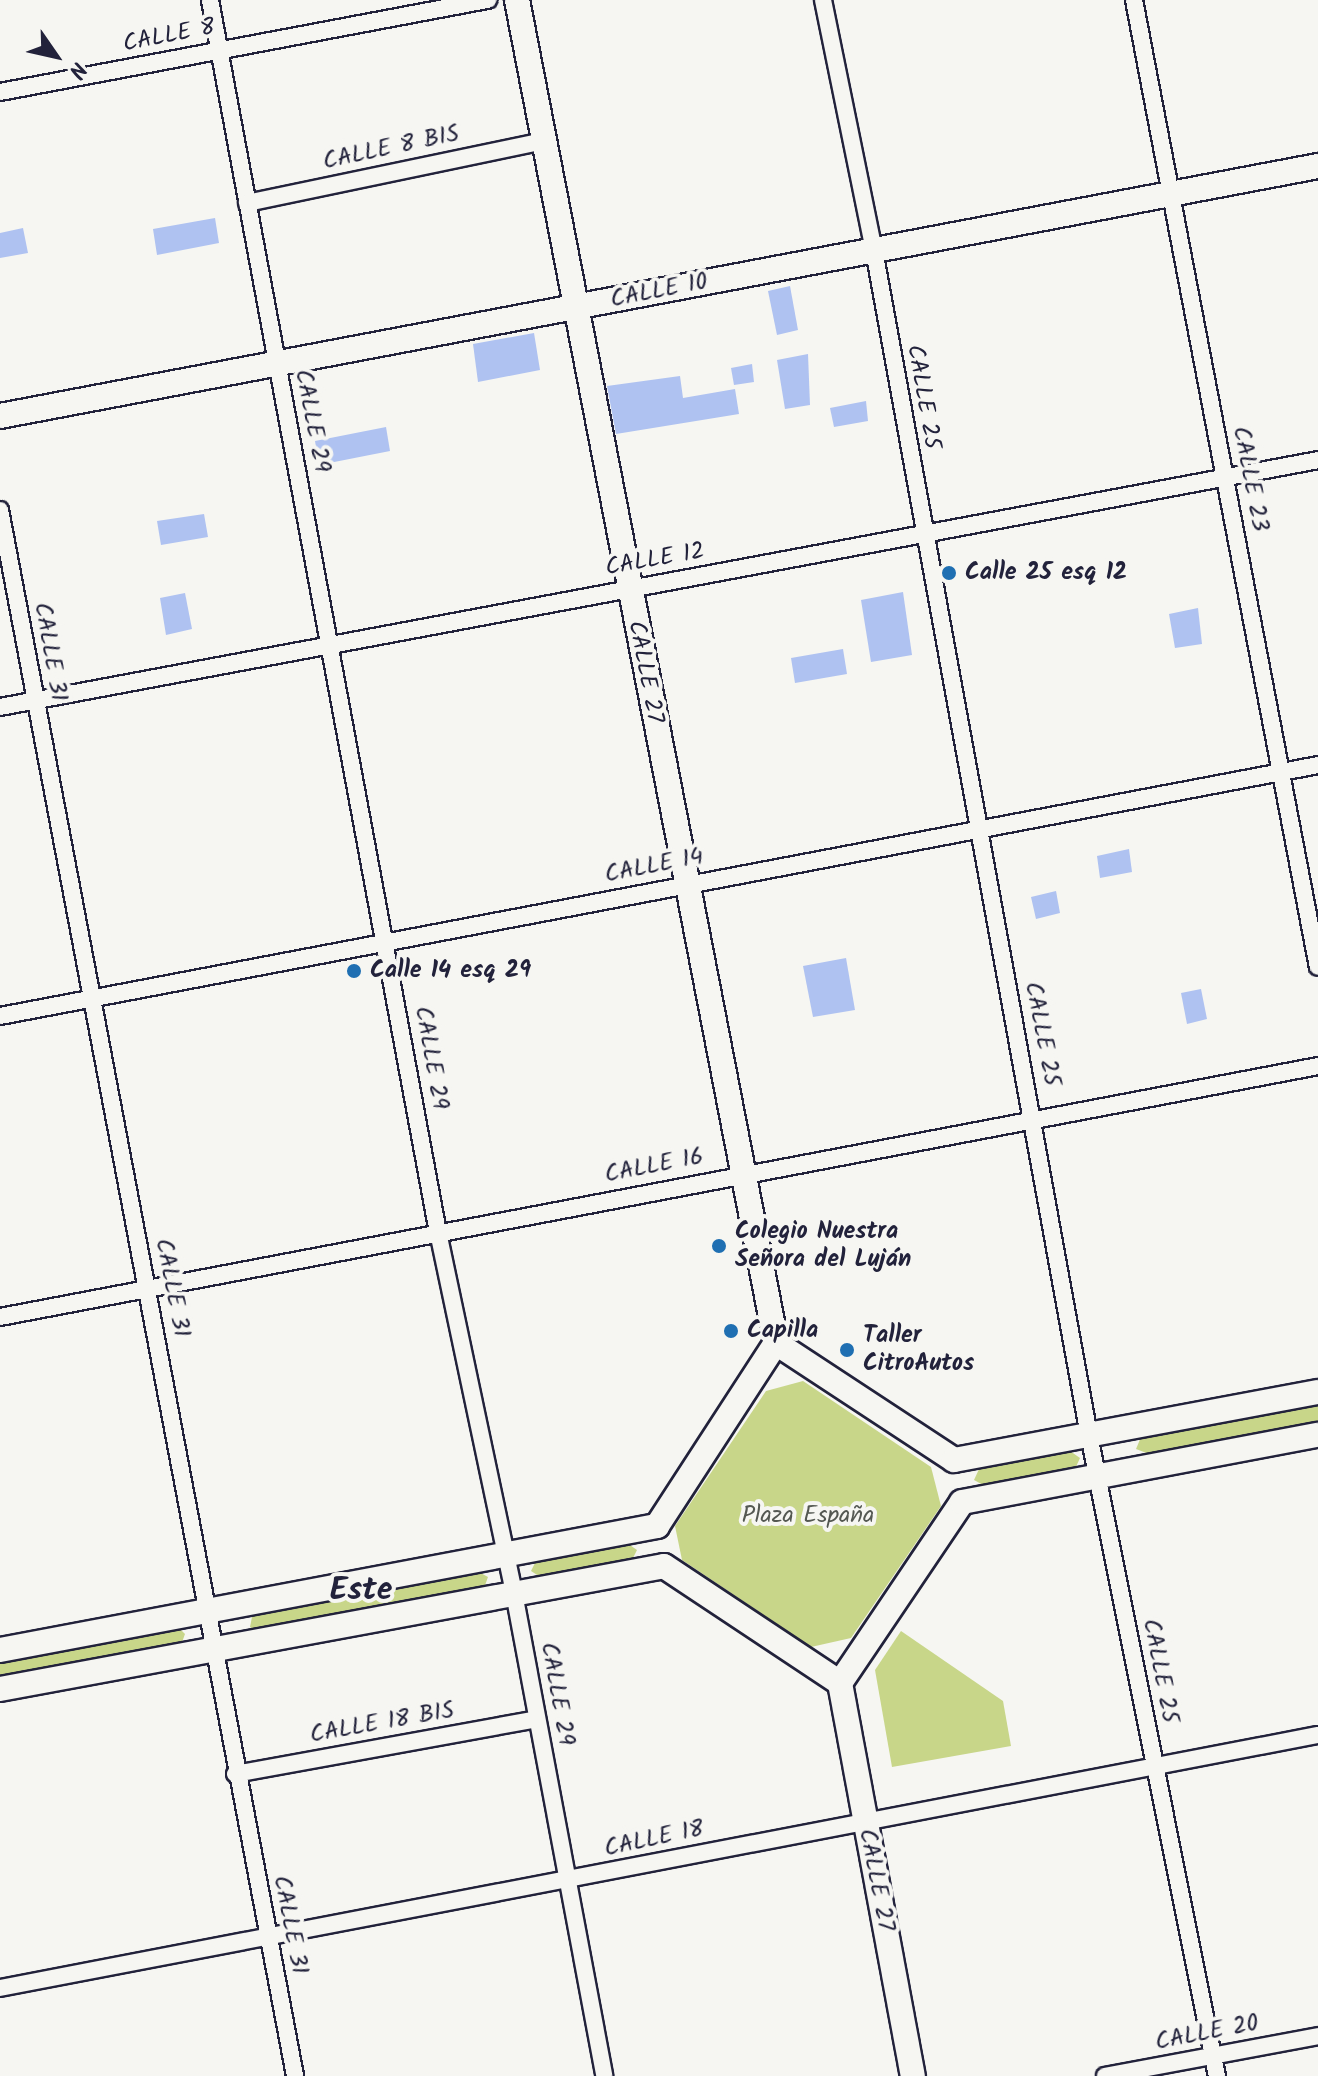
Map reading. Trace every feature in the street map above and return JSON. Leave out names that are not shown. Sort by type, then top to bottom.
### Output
[{"type":"street","name":"CALLE 29","points":[[210,0],[438,1232],[507,1555],[604,2076]]},
{"type":"street","name":"CALLE 8","points":[[0,92],[488,0]]},
{"type":"street","name":"CALLE 27","points":[[517,0],[776,1343]]},
{"type":"street","name":"CALLE 25","points":[[823,0],[874,250],[923,535],[1034,1121],[1089,1435],[1217,2076]]},
{"type":"street","name":"CALLE 23","points":[[1134,0],[1318,967]]},
{"type":"street","name":"CALLE 8 BIS","points":[[247,203],[543,141]]},
{"type":"street","name":"CALLE 10","points":[[0,416],[1318,166]]},
{"type":"street","name":"CALLE 12","points":[[0,707],[1318,460]]},
{"type":"street","name":"CALLE 31","points":[[0,510],[90,1000],[210,1611],[235,1774],[295,2076]]},
{"type":"street","name":"CALLE 14","points":[[0,1016],[1318,765]]},
{"type":"street","name":"CALLE 16","points":[[0,1317],[743,1173],[1318,1066]]},
{"type":"street","points":[[664,1566],[657,1526],[776,1343],[954,1460],[1318,1392]]},
{"type":"street","points":[[962,1502],[1318,1435]]},
{"type":"street","points":[[0,1689],[664,1566],[840,1683],[962,1502],[954,1460]]},
{"type":"street","points":[[0,1650],[657,1526]]},
{"type":"street","name":"CALLE 27","points":[[840,1683],[913,2076]]},
{"type":"street","name":"CALLE 18 BIS","points":[[235,1774],[537,1719]]},
{"type":"street","name":"CALLE 18","points":[[0,1988],[267,1933],[566,1882],[865,1819],[1318,1735]]},
{"type":"street","name":"CALLE 20","points":[[1105,2076],[1318,2036]]},
{"type":"green space","name":"Plaza España","points":[[803,1381],[931,1467],[941,1506],[851,1638],[811,1647],[682,1560],[675,1526],[766,1391]]},
{"type":"green space","points":[[1318,1401],[1318,1421],[1149,1454],[1136,1449],[1141,1437]]},
{"type":"green space","points":[[1070,1451],[1080,1458],[1075,1469],[985,1486],[974,1480],[980,1467]]},
{"type":"green space","points":[[627,1543],[637,1550],[632,1560],[542,1578],[531,1571],[537,1559]]},
{"type":"green space","points":[[477,1571],[488,1577],[484,1588],[258,1632],[250,1627],[252,1617],[260,1613]]},
{"type":"green space","points":[[179,1628],[185,1634],[181,1645],[0,1680],[0,1661]]},
{"type":"green space","points":[[901,1631],[1003,1701],[1011,1746],[892,1767],[875,1670]]},
{"type":"building","points":[[215,218],[219,243],[157,255],[153,229]]},
{"type":"building","points":[[23,228],[28,253],[0,258],[0,233]]},
{"type":"building","points":[[790,286],[798,330],[777,335],[768,291]]},
{"type":"building","points":[[534,333],[540,370],[478,382],[473,344]]},
{"type":"building","points":[[808,354],[810,405],[785,409],[777,360]]},
{"type":"building","points":[[752,364],[754,382],[734,385],[731,368]]},
{"type":"building","points":[[680,376],[683,398],[735,389],[739,414],[616,434],[607,386]]},
{"type":"building","points":[[866,401],[868,421],[834,427],[830,408]]},
{"type":"building","points":[[386,427],[390,451],[319,465],[315,441]]},
{"type":"building","points":[[204,514],[208,537],[161,545],[157,521]]},
{"type":"building","points":[[903,592],[912,655],[871,662],[861,600]]},
{"type":"building","points":[[185,593],[192,629],[166,635],[160,598]]},
{"type":"building","points":[[1198,608],[1202,644],[1175,648],[1169,614]]},
{"type":"building","points":[[843,649],[847,674],[795,683],[791,658]]},
{"type":"building","points":[[1129,849],[1132,872],[1100,878],[1097,856]]},
{"type":"building","points":[[1056,891],[1060,913],[1036,919],[1031,897]]},
{"type":"building","points":[[846,958],[855,1010],[813,1017],[803,966]]},
{"type":"building","points":[[1201,989],[1207,1019],[1187,1024],[1181,993]]},
{"type":"place","name":"Calle 25 esq 12","points":[[949,573]]},
{"type":"place","name":"Calle 14 esq 29","points":[[354,971]]},
{"type":"place","name":"Colegio Nuestra Señora del Luján","points":[[719,1246]]},
{"type":"place","name":"Capilla","points":[[731,1331]]},
{"type":"place","name":"Taller CitroAutos","points":[[847,1350]]},
{"type":"district","name":"Este","points":[[361,1591]]}]
